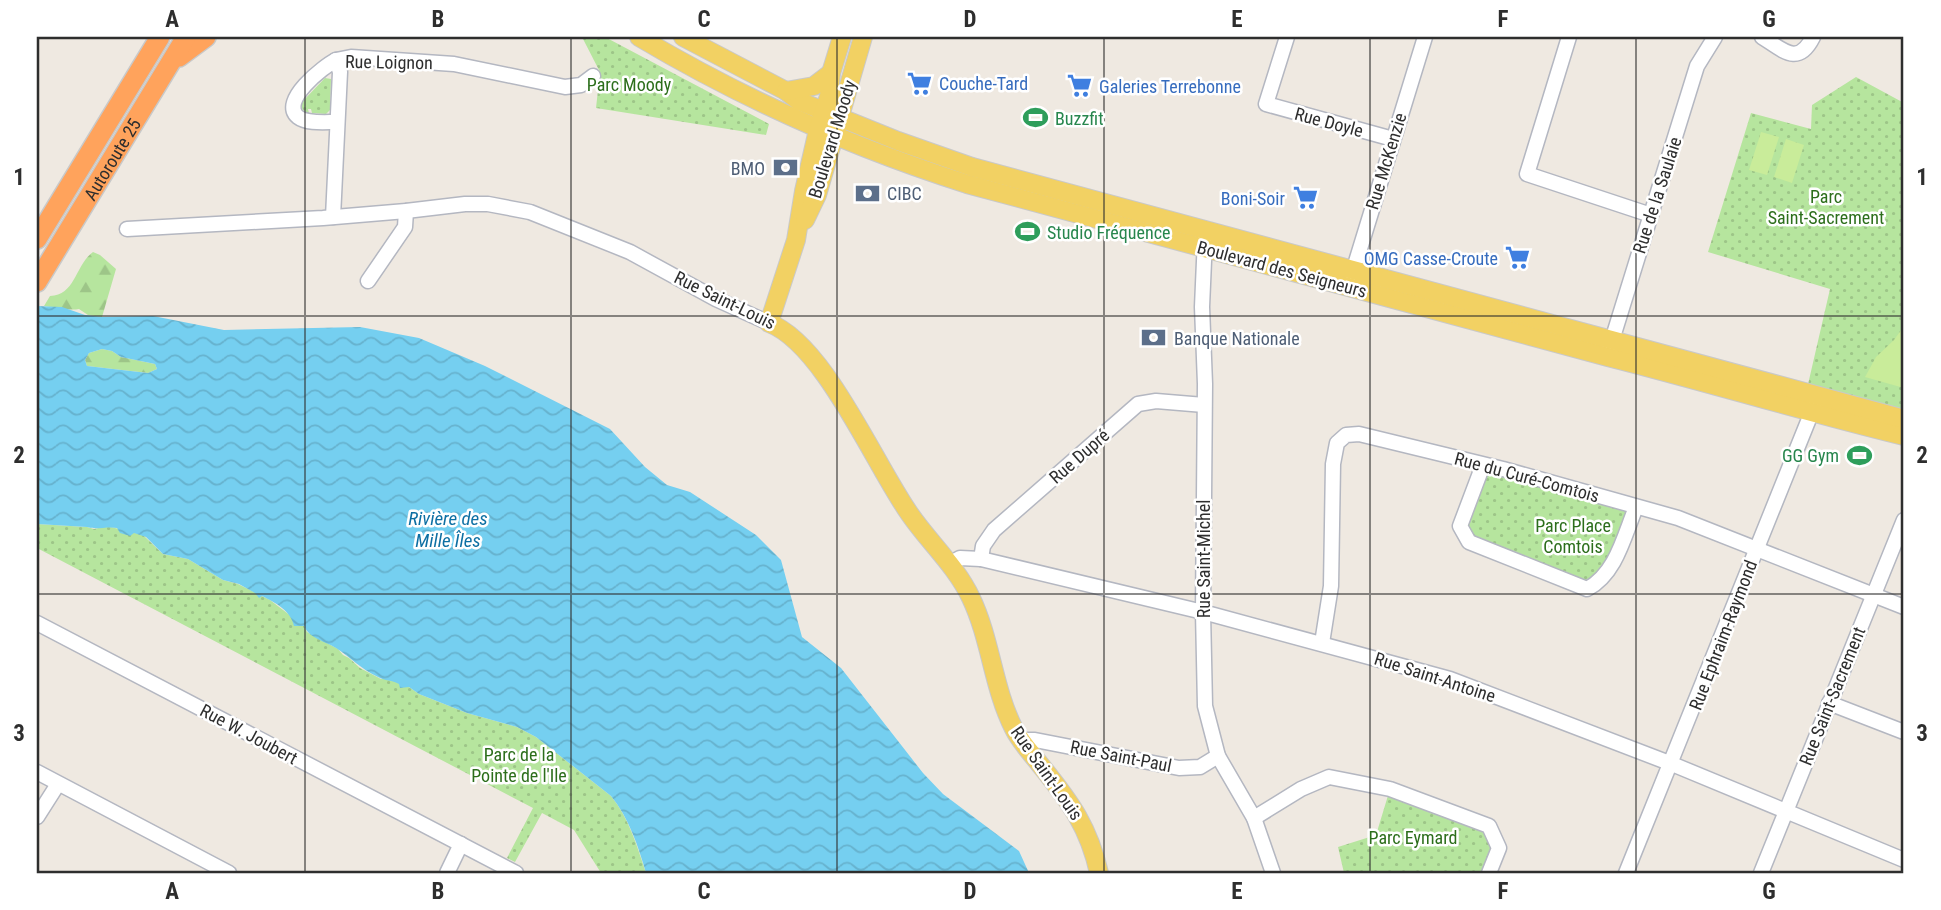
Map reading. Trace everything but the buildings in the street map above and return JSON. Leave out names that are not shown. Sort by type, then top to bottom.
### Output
[{"type":"highway","points":[[140,69],[150,37]]},
{"type":"highway","name":"Autoroute 25","points":[[37,239],[160,37]]},
{"type":"highway","name":"Autoroute 25","points":[[37,282],[186,37]]},
{"type":"highway","points":[[170,64],[206,37]]},
{"type":"main road","name":"Boulevard des Seigneurs","points":[[639,37],[732,90],[826,133],[967,184],[1204,249],[1351,278]]},
{"type":"main road","name":"Boulevard des Seigneurs","points":[[683,37],[786,91],[799,101],[990,173],[1206,230],[1351,278],[1610,349],[1904,419]]},
{"type":"main road","name":"Boulevard Moody","points":[[831,115],[831,73],[842,37]]},
{"type":"main road","name":"Boulevard Moody","points":[[769,323],[796,240],[817,195],[831,115],[863,37]]},
{"type":"main road","points":[[786,91],[814,86],[831,73]]},
{"type":"main road","name":"Rue Saint-Louis","points":[[769,323],[792,336],[817,363],[904,506],[960,579],[973,603],[1006,709],[1023,743],[1081,819],[1099,873]]},
{"type":"main road","name":"Boulevard des Seigneurs","points":[[1610,349],[1685,376],[1811,414],[1904,436]]},
{"type":"street","name":"Rue Doyle","points":[[1287,37],[1266,104],[1392,139]]},
{"type":"street","name":"Rue McKenzie","points":[[1351,278],[1425,37]]},
{"type":"street","points":[[1569,37],[1527,174],[1651,215]]},
{"type":"street","name":"Rue de la Saulaie","points":[[1610,349],[1697,66],[1714,37]]},
{"type":"street","points":[[1762,37],[1788,54],[1799,54],[1810,43]]},
{"type":"street","name":"Rue Loignon","points":[[333,217],[340,72],[336,60],[351,58],[454,64],[565,88],[584,83],[593,76]]},
{"type":"street","points":[[336,60],[327,65],[297,94],[293,104],[295,113],[303,119],[336,122]]},
{"type":"street","name":"Rue Saint-Louis","points":[[127,229],[333,217],[478,203],[523,210],[630,252],[716,299],[769,323]]},
{"type":"street","points":[[368,281],[405,227],[406,211]]},
{"type":"street","name":"Rue Saint-Michel","points":[[1206,230],[1203,612],[1205,706],[1218,756],[1254,818],[1273,873]]},
{"type":"street","name":"Rue Ephraim-Raymond","points":[[1626,873],[1819,397]]},
{"type":"street","name":"Rue Dupré","points":[[981,559],[983,546],[994,530],[1138,404],[1156,401],[1205,405]]},
{"type":"street","name":"Rue du Curé-Comtois","points":[[1322,643],[1331,586],[1333,464],[1337,443],[1346,435],[1359,434],[1678,518],[1904,607]]},
{"type":"street","points":[[1483,465],[1460,526],[1469,542],[1587,589],[1599,583],[1609,572],[1636,507]]},
{"type":"street","name":"Rue Saint-Sacrement","points":[[1761,873],[1904,520]]},
{"type":"street","name":"Rue Saint-Antoine","points":[[949,564],[960,558],[981,559],[1203,612],[1450,679],[1672,764],[1904,860]]},
{"type":"street","name":"Rue W. Joubert","points":[[37,624],[516,873]]},
{"type":"street","points":[[1829,703],[1904,732]]},
{"type":"street","name":"Rue Saint-Paul","points":[[1023,743],[1029,739],[1191,769],[1200,767],[1218,756]]},
{"type":"street","points":[[37,772],[229,873]]},
{"type":"street","points":[[1254,818],[1301,789],[1329,777],[1390,789],[1489,826],[1499,848],[1489,873]]},
{"type":"street","points":[[37,817],[58,783]]},
{"type":"street","points":[[447,873],[461,844]]},
{"type":"green space","name":"Parc Moody","points":[[582,37],[605,37],[769,124],[766,135],[596,108],[600,72]]},
{"type":"green space","name":"Parc Saint-Sacrement","points":[[1856,77],[1904,103],[1904,420],[1806,393],[1830,289],[1708,252],[1751,113],[1811,129],[1812,105]]},
{"type":"green space","points":[[325,78],[331,79],[330,110],[326,114],[312,113],[311,109],[308,109],[309,113],[305,112],[301,103]]},
{"type":"green space","points":[[1761,132],[1779,137],[1767,175],[1749,170]]},
{"type":"green space","points":[[1786,139],[1804,145],[1792,183],[1774,177]]},
{"type":"green space","points":[[93,252],[116,269],[102,317],[88,315],[79,309],[44,306],[50,296],[65,291]]},
{"type":"green space","points":[[1904,326],[1904,388],[1865,377],[1876,357]]},
{"type":"green space","points":[[102,349],[121,357],[155,364],[157,369],[148,373],[87,366],[85,360],[89,353]]},
{"type":"green space","name":"Parc Place Comtois","points":[[1483,465],[1636,507],[1609,572],[1587,589],[1469,542],[1460,526]]},
{"type":"green space","name":"Parc de la Pointe de l'Ile","points":[[37,524],[94,529],[107,526],[143,535],[163,554],[188,559],[223,580],[238,584],[270,600],[304,626],[307,632],[338,649],[360,668],[381,679],[390,679],[419,694],[467,713],[517,727],[536,737],[611,796],[628,823],[646,873],[601,873],[574,830],[542,813],[515,862],[507,858],[533,808],[37,548]]},
{"type":"green space","name":"Parc Eymard","points":[[1390,789],[1489,826],[1499,848],[1489,873],[1344,873],[1338,847],[1376,835]]},
{"type":"water","name":"Rivière des Mille Îles","points":[[37,306],[62,307],[85,315],[102,317],[153,316],[224,330],[360,327],[419,338],[485,366],[610,429],[645,467],[667,485],[690,492],[756,535],[781,560],[802,637],[841,668],[923,773],[943,794],[1019,851],[1029,873],[646,873],[628,823],[611,796],[536,737],[517,727],[467,713],[419,694],[409,687],[400,688],[399,684],[372,674],[336,648],[314,637],[304,626],[294,626],[282,608],[262,596],[259,598],[239,584],[223,580],[188,559],[163,554],[146,537],[134,533],[130,536],[120,533],[117,528],[37,524]],"holes":[[[102,349],[121,357],[155,364],[157,369],[148,373],[87,366],[85,360],[89,353]]]},
{"type":"place","name":"Couche-Tard","points":[[919,83]]},
{"type":"place","name":"Galeries Terrebonne","points":[[1079,86]]},
{"type":"place","name":"Buzzfit","points":[[1035,118]]},
{"type":"place","name":"BMO","points":[[785,168]]},
{"type":"place","name":"CIBC","points":[[867,193]]},
{"type":"place","name":"Boni-Soir","points":[[1305,198]]},
{"type":"place","name":"Studio Fréquence","points":[[1027,232]]},
{"type":"place","name":"OMG Casse-Croute","points":[[1518,258]]},
{"type":"place","name":"Banque Nationale","points":[[1154,338]]},
{"type":"place","name":"GG Gym","points":[[1859,455]]}]
